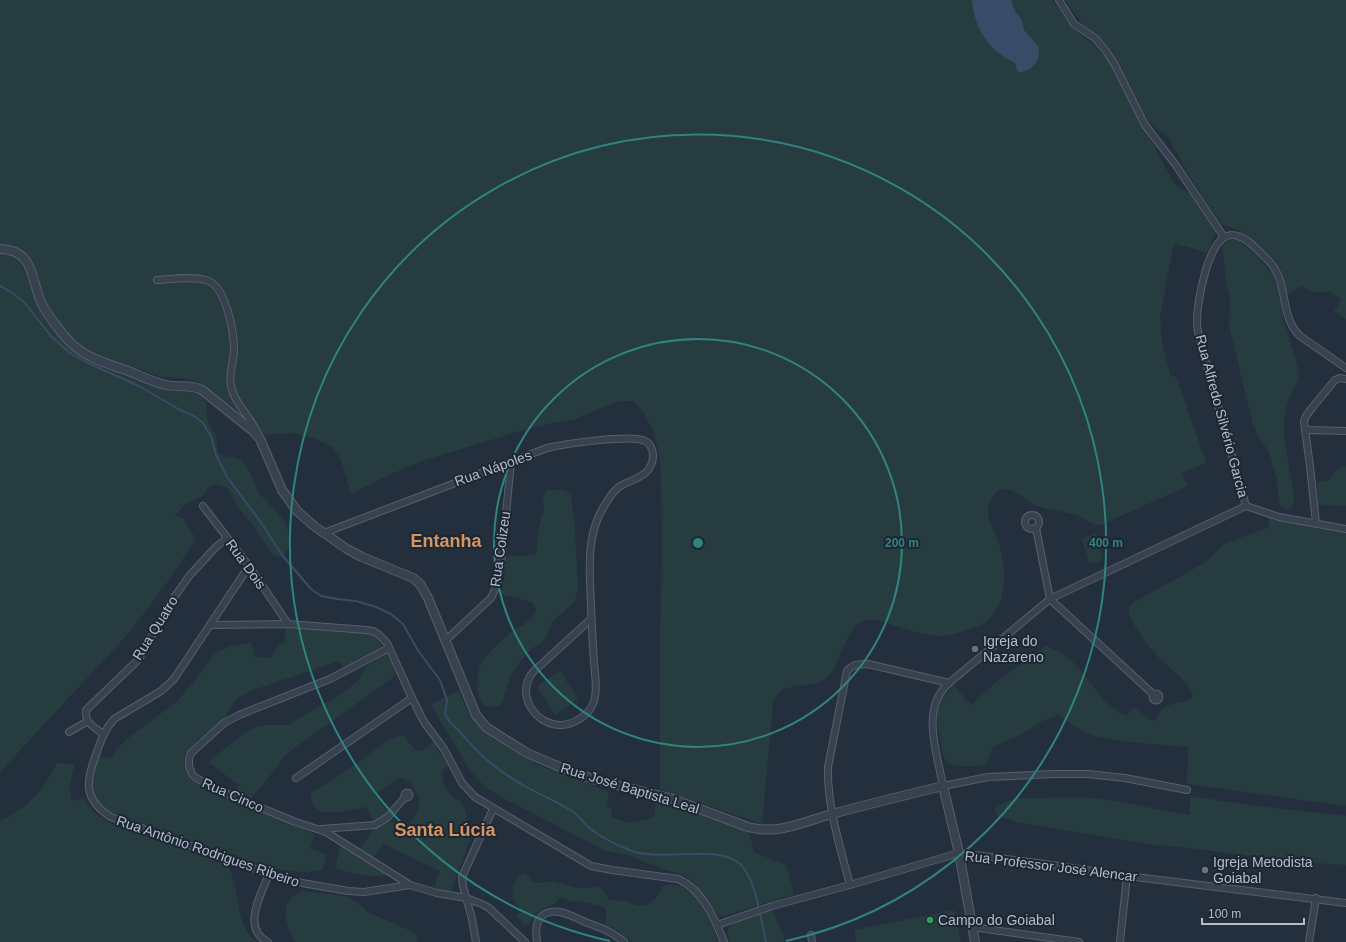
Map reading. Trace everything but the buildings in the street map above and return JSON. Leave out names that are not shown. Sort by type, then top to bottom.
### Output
[{"type":"street","points":[[1059,0],[1074,24],[1095,38],[1106,51],[1115,65],[1146,125],[1175,164],[1224,237],[1232,235],[1241,237],[1273,266],[1279,277],[1287,313],[1294,329],[1300,336],[1346,368]]},
{"type":"street","name":"Rua Alfredo Silvério Garcia","points":[[1224,237],[1217,244],[1210,258],[1202,287],[1197,323],[1202,348],[1246,506]]},
{"type":"street","name":"Rua José Baptista Leal","points":[[0,249],[14,251],[25,258],[32,271],[44,308],[68,341],[80,351],[157,382],[172,386],[190,386],[198,388],[253,431],[260,439],[285,497],[297,511],[324,533],[362,557],[406,574],[416,580],[426,593],[472,705],[481,721],[501,737],[527,753],[592,779],[670,798],[748,828],[761,830],[783,829],[832,814],[943,786],[988,778],[1054,774],[1088,774],[1125,778],[1187,790]]},
{"type":"street","points":[[157,280],[186,278],[206,280],[212,283],[219,292],[226,306],[234,341],[230,384],[239,403],[256,428],[260,439]]},
{"type":"street","points":[[1316,523],[1304,422],[1306,416],[1335,380],[1340,378],[1346,379]]},
{"type":"street","points":[[1305,430],[1346,431]]},
{"type":"street","name":"Rua Nápoles","points":[[324,533],[556,446],[629,438],[641,439],[649,444],[653,456],[651,466],[646,472],[620,486],[614,492],[601,510],[592,534],[589,561],[591,619]]},
{"type":"street","name":"Rua Colizeu","points":[[446,640],[491,598],[496,590],[501,565],[510,462]]},
{"type":"street","name":"Rua Dois","points":[[203,506],[249,566],[288,624]]},
{"type":"street","points":[[975,942],[959,853],[943,786],[933,734],[932,712],[939,693],[949,682],[1050,599],[1246,506],[1279,517],[1346,529]]},
{"type":"street","points":[[1036,528],[1050,599],[1154,695]]},
{"type":"street","name":"Rua Quatro","points":[[88,721],[85,715],[86,710],[139,659],[170,603],[190,575],[216,547],[227,538]]},
{"type":"street","name":"Rua Antônio Rodrigues Ribeiro","points":[[249,566],[181,670],[168,686],[114,719],[103,734],[90,771],[88,784],[91,798],[94,803],[110,817],[269,874],[302,883],[348,891],[364,892],[410,885]]},
{"type":"street","points":[[591,619],[595,678],[595,693],[592,706],[584,716],[574,722],[561,725],[549,723],[537,716],[532,711],[528,703],[526,693],[527,682],[533,672],[591,619]]},
{"type":"street","points":[[210,625],[288,624],[370,630],[381,636],[390,648],[424,722],[444,749],[465,787],[475,797],[591,866],[678,879],[684,882],[696,892],[704,903],[717,925],[724,942]]},
{"type":"street","name":"Rua Cinco","points":[[390,648],[330,679],[233,718],[193,751],[188,762],[191,772],[200,780],[235,797],[293,821],[330,834],[410,885]]},
{"type":"street","points":[[850,885],[828,792],[828,766],[843,697],[846,675],[850,668],[856,664],[868,664],[949,682]]},
{"type":"street","points":[[296,778],[412,698]]},
{"type":"street","points":[[69,732],[88,721],[103,734]]},
{"type":"street","points":[[318,829],[375,825],[388,817],[405,797]]},
{"type":"street","points":[[476,942],[462,877],[493,809]]},
{"type":"street","name":"Rua Professor José Alencar","points":[[717,925],[750,912],[959,853],[1127,876],[1316,898],[1346,903]]},
{"type":"street","points":[[268,942],[258,934],[255,928],[254,920],[269,874]]},
{"type":"street","points":[[1120,942],[1127,876]]},
{"type":"street","points":[[410,885],[437,893],[466,898],[487,906],[525,942]]},
{"type":"street","points":[[1309,942],[1316,898]]},
{"type":"street","points":[[537,942],[537,924],[541,916],[551,911],[559,912],[600,928],[618,937],[624,942]]},
{"type":"street","points":[[972,927],[1079,942]]},
{"type":"green space","points":[[0,0],[1053,0],[1072,27],[1096,47],[1107,59],[1173,181],[1176,185],[1191,194],[1218,230],[1214,235],[1207,253],[1174,243],[1160,316],[1162,343],[1171,377],[1176,376],[1206,463],[1182,473],[1188,486],[1101,525],[1090,522],[1074,514],[1046,509],[1035,505],[1014,491],[1005,489],[1000,490],[991,500],[988,513],[998,541],[1004,574],[1004,584],[1000,603],[995,612],[987,621],[978,626],[955,634],[941,636],[901,628],[876,620],[864,621],[855,626],[832,673],[825,679],[809,684],[791,687],[777,695],[773,703],[762,824],[660,789],[662,544],[661,470],[658,448],[649,422],[637,404],[632,401],[621,401],[610,404],[573,420],[524,430],[422,461],[389,475],[351,494],[340,458],[331,446],[315,439],[293,433],[262,435],[197,382],[186,379],[159,376],[107,358],[82,347],[68,333],[50,310],[45,300],[33,261],[27,253],[10,245],[0,244]]},
{"type":"green space","points":[[1065,0],[1346,0],[1346,319],[1334,311],[1341,300],[1330,291],[1314,293],[1301,286],[1286,296],[1280,269],[1276,261],[1240,231],[1222,224],[1190,177],[1168,137],[1153,126],[1147,119],[1118,61],[1110,49],[1100,38],[1083,25]]},
{"type":"green space","points":[[1235,239],[1256,255],[1273,275],[1278,290],[1283,318],[1299,371],[1298,381],[1287,405],[1284,420],[1284,438],[1294,497],[1293,505],[1289,509],[1280,505],[1276,477],[1268,450],[1260,440],[1253,424],[1229,326],[1230,296],[1226,282],[1222,245],[1227,241]]},
{"type":"green space","points":[[0,254],[16,255],[23,262],[29,273],[37,305],[52,329],[73,351],[106,368],[142,383],[165,390],[197,393],[202,396],[206,403],[207,419],[216,436],[218,453],[222,456],[234,457],[242,460],[251,475],[259,494],[285,522],[290,543],[284,555],[279,557],[274,556],[237,506],[227,488],[221,485],[211,485],[203,496],[184,505],[175,516],[183,518],[196,539],[168,581],[129,633],[0,772]]},
{"type":"green space","points":[[1346,466],[1346,506],[1318,505],[1317,482],[1329,480],[1339,467]]},
{"type":"green space","points":[[565,490],[571,495],[575,529],[578,586],[576,599],[552,622],[542,642],[530,650],[511,674],[500,705],[491,707],[485,705],[480,700],[477,684],[480,666],[492,650],[509,634],[524,625],[533,616],[536,610],[535,605],[532,602],[502,594],[507,555],[528,556],[536,554],[539,527],[544,510],[543,499],[546,491]]},
{"type":"green space","points":[[1269,516],[1346,533],[1346,806],[1187,784],[1188,747],[1129,742],[1098,737],[1083,731],[1058,715],[1042,721],[1019,736],[994,746],[986,763],[983,765],[955,766],[949,764],[945,760],[942,753],[937,718],[939,705],[947,693],[954,686],[971,705],[995,683],[1046,646],[1063,654],[1071,660],[1103,698],[1117,711],[1126,716],[1134,707],[1153,721],[1166,707],[1191,699],[1193,695],[1190,689],[1177,674],[1157,656],[1138,632],[1131,618],[1129,606],[1207,561],[1220,547],[1226,543],[1269,527]]},
{"type":"green space","points":[[1096,534],[1103,560],[1089,564],[1082,538]]},
{"type":"green space","points":[[286,628],[367,633],[375,637],[383,647],[343,668],[339,661],[250,691],[234,701],[226,717],[197,741],[186,753],[184,759],[185,768],[192,781],[315,834],[310,849],[326,854],[323,870],[296,872],[255,863],[116,814],[99,804],[94,797],[91,783],[99,756],[110,758],[127,739],[176,702],[193,683],[214,654],[228,647],[250,642],[252,644],[255,657],[270,658],[279,644],[284,644]]},
{"type":"green space","points":[[386,654],[393,666],[395,676],[285,756],[249,800],[233,792],[239,785],[208,762],[246,732],[256,727],[265,725],[288,725],[338,696],[358,681],[366,666]]},
{"type":"green space","points":[[560,671],[578,699],[555,715],[537,686]]},
{"type":"green space","points":[[459,691],[470,715],[478,726],[497,741],[536,764],[609,792],[607,806],[612,808],[611,817],[629,823],[654,817],[656,800],[714,817],[749,831],[754,852],[786,865],[794,894],[724,916],[719,915],[702,892],[692,881],[683,875],[627,855],[604,850],[486,788],[472,773],[430,704]]},
{"type":"green space","points":[[403,735],[416,751],[421,751],[433,742],[448,766],[441,771],[445,787],[452,796],[459,800],[465,809],[467,817],[466,828],[474,830],[450,893],[434,888],[440,871],[383,844],[372,859],[359,850],[373,830],[390,821],[406,828],[411,821],[418,809],[419,802],[417,793],[408,781],[400,778],[377,793],[388,813],[382,819],[373,822],[367,807],[338,812],[323,812],[317,809],[311,801],[311,793],[387,742]]},
{"type":"green space","points":[[57,763],[75,764],[69,788],[72,801],[83,798],[90,808],[98,815],[117,826],[227,864],[234,883],[245,928],[258,942],[0,942],[0,821],[20,810],[34,797],[46,782]]},
{"type":"green space","points":[[1190,796],[1242,804],[1346,816],[1346,865],[1299,862],[1148,844],[1021,823],[999,817],[996,814],[995,809],[1005,802],[1017,799],[1078,797],[1115,801],[1190,815]]},
{"type":"green space","points":[[341,845],[389,875],[362,875],[335,868]]},
{"type":"green space","points":[[524,873],[527,874],[531,881],[536,883],[552,881],[577,888],[599,887],[609,899],[619,901],[626,900],[636,906],[646,905],[654,900],[664,885],[675,885],[684,888],[693,894],[706,912],[719,942],[631,942],[618,931],[606,925],[606,910],[604,907],[572,901],[561,897],[553,905],[545,907],[536,913],[529,924],[524,924],[516,916],[520,908],[514,901],[512,893],[515,881]]},
{"type":"green space","points":[[304,891],[348,897],[358,903],[366,911],[413,932],[416,935],[417,942],[296,942],[290,932],[286,920],[286,908],[292,897]]},
{"type":"green space","name":"Campo do Goiabal","points":[[954,910],[961,942],[856,942],[854,930]]},
{"type":"green space","points":[[773,911],[786,942],[729,942],[728,929],[731,925],[748,917]]},
{"type":"water","points":[[972,0],[1011,0],[1015,11],[1022,20],[1024,30],[1039,47],[1037,61],[1032,68],[1019,72],[1015,63],[1006,58],[990,45],[984,38],[976,20]]},
{"type":"waterway","points":[[0,286],[24,302],[51,336],[70,353],[88,363],[139,386],[180,410],[194,416],[203,423],[211,436],[216,455],[227,477],[260,521],[282,555],[311,589],[321,596],[356,601],[376,607],[391,614],[403,624],[419,652],[440,680],[447,700],[445,714],[449,721],[487,760],[517,782],[572,811],[597,834],[626,849],[645,854],[659,855],[716,855],[729,857],[739,863],[750,878],[754,889],[766,942]]},
{"type":"place","name":"Igreja do Nazareno","points":[[975,649]]},
{"type":"place","name":"Igreja Metodista Goiabal","points":[[1205,870]]},
{"type":"place","name":"Campo do Goiabal","points":[[930,920]]},
{"type":"district","name":"Entanha","points":[[446,541]]},
{"type":"district","name":"Santa Lúcia","points":[[445,830]]}]
